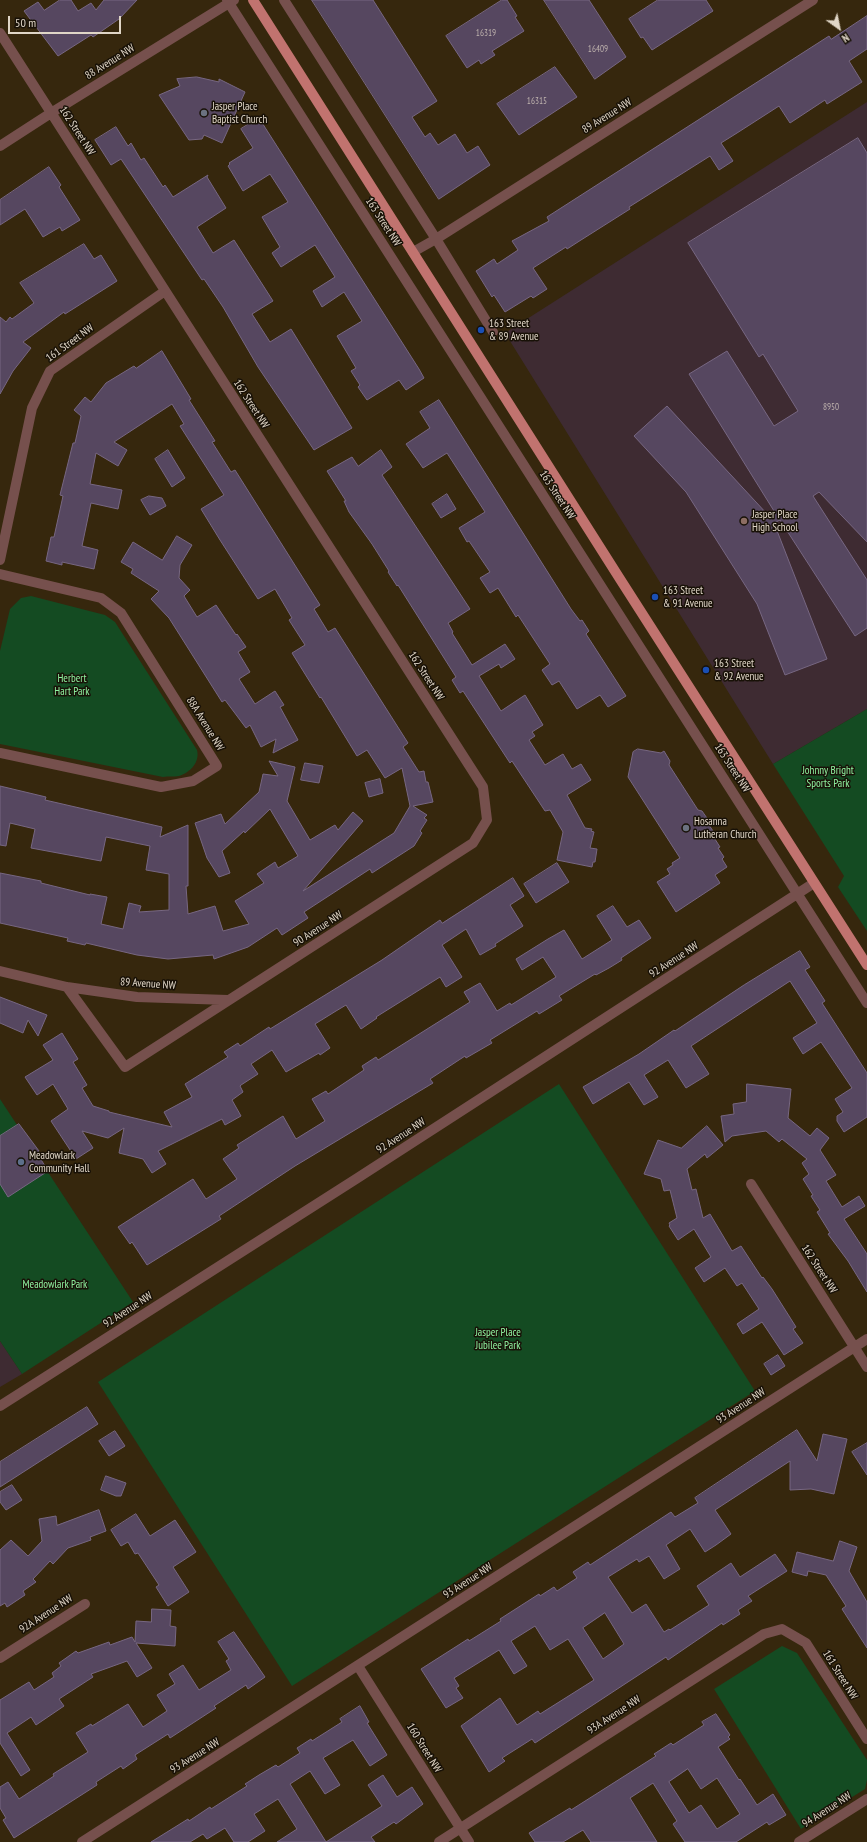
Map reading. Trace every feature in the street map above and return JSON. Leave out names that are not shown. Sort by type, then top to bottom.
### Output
[{"type":"main road","name":"163 Street NW","points":[[253,0],[867,965]]},
{"type":"street","points":[[284,0],[436,239],[493,332]]},
{"type":"street","name":"89 Avenue NW","points":[[413,252],[436,239],[813,0]]},
{"type":"street","name":"88 Avenue NW","points":[[0,146],[230,1]]},
{"type":"street","name":"163 Street NW","points":[[230,1],[867,1003]]},
{"type":"street","name":"162 Street NW","points":[[0,33],[483,787]]},
{"type":"street","name":"161 Street NW","points":[[0,560],[32,408],[50,371],[165,291]]},
{"type":"street","name":"88A Avenue NW","points":[[0,574],[101,598],[121,613],[217,766],[193,781],[160,787],[0,753]]},
{"type":"street","name":"90 Avenue NW","points":[[67,987],[125,1067],[473,843],[487,820],[483,787]]},
{"type":"street","name":"92 Avenue NW","points":[[0,1406],[356,1179],[814,882]]},
{"type":"street","name":"89 Avenue NW","points":[[0,971],[67,987],[137,997],[228,1000]]},
{"type":"street","name":"162 Street NW","points":[[751,1184],[867,1367]]},
{"type":"street","name":"93 Avenue NW","points":[[82,1842],[867,1339]]},
{"type":"street","name":"92A Avenue NW","points":[[0,1658],[85,1604]]},
{"type":"street","name":"93A Avenue NW","points":[[439,1842],[764,1634],[782,1629],[806,1643]]},
{"type":"street","name":"161 Street NW","points":[[806,1643],[867,1739]]},
{"type":"street","name":"160 Street NW","points":[[358,1666],[469,1842]]},
{"type":"street","name":"94 Avenue NW","points":[[799,1842],[867,1798]]},
{"type":"shaded area","name":"Jasper Place High School","points":[[867,102],[867,709],[773,764],[505,333]]},
{"type":"shaded area","points":[[0,1341],[22,1374],[0,1387]]},
{"type":"green space","name":"Herbert Hart Park","points":[[31,596],[105,615],[115,622],[197,750],[197,759],[191,769],[179,776],[163,777],[0,744],[0,651],[10,609],[21,598]]},
{"type":"green space","name":"Johnny Bright Sports Park","points":[[867,709],[867,931],[838,887],[844,876],[773,764]]},
{"type":"green space","name":"Jasper Place Jubilee Park","points":[[559,1084],[755,1391],[292,1686],[98,1382]]},
{"type":"green space","name":"Meadowlark Park","points":[[0,1099],[133,1302],[22,1374],[0,1341]]},
{"type":"green space","points":[[782,1646],[797,1653],[867,1760],[867,1780],[865,1789],[801,1829],[714,1689]]},
{"type":"building","points":[[60,0],[71,0],[78,11],[91,3],[96,10],[104,0],[137,0],[119,19],[93,37],[91,35],[58,56],[24,11],[38,2],[44,10]]},
{"type":"building","points":[[312,0],[373,0],[437,101],[412,117],[425,137],[430,133],[438,145],[455,134],[467,153],[478,146],[490,165],[439,199]]},
{"type":"building","points":[[502,0],[507,0],[524,31],[492,51],[495,55],[481,64],[479,60],[467,68],[446,36]]},
{"type":"building","points":[[544,0],[589,0],[626,57],[595,79]]},
{"type":"building","points":[[658,0],[706,0],[713,11],[652,50],[643,37],[641,38],[629,19]]},
{"type":"building","points":[[867,16],[867,49],[849,61],[862,82],[827,104],[825,100],[790,123],[779,106],[721,143],[733,161],[719,170],[710,156],[629,207],[630,209],[567,249],[566,247],[533,268],[547,289],[533,298],[531,296],[505,312],[494,295],[492,297],[476,271],[494,259],[497,264],[518,250],[512,241],[549,221],[547,217],[829,36],[831,39]]},
{"type":"building","points":[[555,67],[577,97],[519,135],[497,104]]},
{"type":"building","name":"Jasper Place Baptist Church","points":[[197,77],[219,82],[219,79],[245,92],[222,143],[204,135],[202,139],[189,140],[159,95],[180,86],[177,79]]},
{"type":"building","points":[[259,118],[424,378],[406,390],[399,380],[367,400],[358,387],[360,385],[351,371],[356,368],[337,336],[362,321],[344,292],[322,307],[313,291],[335,277],[315,245],[281,267],[272,253],[280,247],[262,217],[288,202],[270,174],[243,191],[228,166],[230,164],[229,163],[253,148],[241,129]]},
{"type":"building","points":[[116,127],[128,146],[131,143],[141,160],[144,158],[163,187],[165,185],[173,197],[208,175],[207,177],[226,208],[197,227],[213,253],[234,240],[273,301],[252,314],[270,342],[291,329],[352,428],[314,450],[258,367],[223,307],[204,279],[202,280],[121,159],[111,165],[95,140]]},
{"type":"building","points":[[858,138],[867,153],[867,542],[819,492],[813,496],[867,580],[867,628],[855,636],[780,520],[774,523],[827,659],[785,675],[757,604],[686,492],[634,436],[667,406],[768,515],[774,511],[689,374],[727,351],[774,426],[798,411],[763,354],[759,357],[688,243]]},
{"type":"building","points":[[49,167],[61,185],[59,187],[80,220],[62,231],[60,227],[43,237],[25,209],[0,225],[0,200]]},
{"type":"building","points":[[84,244],[94,259],[101,255],[117,281],[65,314],[64,312],[23,342],[31,348],[13,371],[0,394],[0,317],[6,322],[10,317],[12,319],[34,303],[20,283]]},
{"type":"building","points":[[162,351],[191,399],[189,400],[215,441],[212,442],[231,472],[235,470],[320,605],[314,609],[328,632],[335,628],[408,743],[403,747],[419,772],[424,771],[433,802],[413,806],[427,815],[424,818],[427,820],[420,831],[422,833],[414,846],[372,873],[370,869],[304,912],[308,918],[282,935],[277,928],[248,947],[214,959],[213,955],[168,959],[137,955],[86,943],[85,945],[67,941],[68,938],[0,923],[0,873],[41,881],[41,883],[90,895],[107,897],[101,924],[123,929],[129,903],[141,906],[139,912],[169,910],[169,874],[146,870],[150,846],[106,837],[101,861],[31,848],[35,829],[10,823],[6,846],[0,845],[0,786],[46,797],[45,800],[162,827],[160,837],[188,825],[188,886],[186,886],[188,914],[215,906],[223,931],[249,924],[235,901],[264,883],[257,874],[275,862],[278,868],[298,856],[270,809],[245,833],[244,831],[222,851],[230,873],[219,877],[207,858],[195,823],[221,814],[225,824],[259,792],[263,774],[278,776],[269,761],[295,767],[287,801],[310,840],[335,825],[338,830],[353,812],[363,821],[303,891],[394,833],[410,806],[402,768],[385,778],[367,750],[357,756],[292,653],[305,645],[289,620],[292,618],[275,589],[258,599],[201,509],[224,495],[180,426],[184,424],[172,404],[114,442],[127,450],[118,466],[96,453],[90,484],[122,490],[118,509],[91,503],[82,546],[98,550],[94,569],[62,562],[62,565],[46,561],[51,537],[54,537],[63,496],[60,495],[81,416],[74,410],[85,397],[91,402],[106,383],[134,366],[136,368]]},
{"type":"building","points":[[439,400],[571,609],[580,621],[582,620],[589,631],[586,634],[626,696],[608,707],[600,695],[577,709],[559,681],[552,685],[542,670],[550,664],[518,615],[516,617],[498,588],[490,593],[480,578],[490,572],[469,541],[467,542],[459,528],[485,512],[447,453],[423,468],[406,444],[430,428],[420,412]]},
{"type":"building","points":[[168,450],[185,478],[172,487],[155,459]]},
{"type":"building","points":[[381,450],[392,467],[382,475],[470,609],[448,623],[453,632],[452,633],[472,665],[505,644],[515,659],[501,668],[499,664],[479,676],[501,711],[525,695],[543,725],[532,732],[535,736],[529,740],[545,765],[563,754],[572,769],[581,764],[591,780],[567,795],[585,828],[592,829],[591,831],[594,832],[590,848],[597,849],[595,862],[593,862],[592,867],[557,860],[563,832],[550,810],[545,811],[512,761],[510,763],[463,691],[460,693],[452,680],[456,677],[398,585],[397,586],[388,572],[389,571],[372,544],[349,512],[344,501],[346,501],[327,471],[352,457],[358,466]]},
{"type":"building","points":[[447,494],[456,509],[441,518],[432,504]]},
{"type":"building","points":[[149,496],[162,498],[166,506],[150,515],[141,500]]},
{"type":"building","points":[[177,536],[192,545],[180,565],[179,578],[190,590],[184,596],[197,617],[216,605],[246,647],[238,652],[250,672],[239,679],[255,704],[275,691],[284,705],[280,707],[298,740],[273,753],[276,739],[261,747],[250,725],[246,728],[225,700],[222,702],[169,618],[151,599],[159,591],[131,573],[133,569],[121,562],[133,542],[162,560]]},
{"type":"building","name":"Hosanna Lutheran Church","points":[[638,749],[661,753],[664,751],[670,761],[669,765],[698,810],[702,811],[709,821],[707,822],[715,834],[713,836],[720,847],[718,848],[724,857],[722,859],[727,867],[715,875],[720,883],[676,912],[657,882],[670,874],[667,869],[673,865],[672,863],[680,858],[628,777],[633,752]]},
{"type":"building","points":[[305,763],[323,766],[319,783],[301,780]]},
{"type":"building","points":[[380,779],[383,793],[369,797],[365,783]]},
{"type":"building","points":[[557,863],[569,882],[536,903],[524,884]]},
{"type":"building","points":[[513,878],[524,896],[510,905],[523,926],[495,944],[496,946],[480,955],[466,929],[442,945],[462,977],[446,987],[440,977],[376,1017],[377,1018],[361,1029],[346,1005],[315,1024],[330,1048],[320,1055],[319,1053],[286,1072],[272,1050],[251,1064],[258,1074],[240,1086],[243,1092],[232,1100],[241,1116],[225,1125],[222,1119],[158,1151],[166,1164],[152,1173],[143,1159],[119,1153],[124,1128],[108,1138],[82,1131],[93,1148],[76,1159],[51,1121],[68,1109],[53,1084],[37,1095],[25,1077],[53,1060],[43,1045],[62,1033],[78,1059],[73,1062],[87,1085],[82,1088],[93,1106],[109,1112],[172,1127],[164,1112],[192,1097],[185,1084],[228,1057],[224,1052],[238,1043],[240,1046],[269,1027],[270,1029],[382,960],[440,920],[442,923]]},
{"type":"building","points":[[613,906],[627,927],[639,920],[651,938],[621,958],[622,960],[596,975],[595,974],[559,996],[562,1000],[539,1014],[537,1011],[490,1040],[492,1043],[466,1058],[465,1056],[430,1079],[433,1083],[295,1166],[219,1216],[221,1219],[147,1265],[132,1242],[130,1244],[118,1227],[193,1179],[206,1199],[237,1179],[223,1159],[239,1148],[237,1145],[283,1116],[296,1139],[325,1121],[312,1099],[326,1091],[328,1094],[364,1070],[362,1066],[376,1057],[378,1060],[470,1002],[464,992],[480,983],[497,1011],[510,1003],[511,1005],[556,977],[543,957],[522,970],[516,959],[564,930],[582,959],[612,940],[597,916]]},
{"type":"building","points":[[800,951],[810,967],[805,970],[825,1001],[822,1003],[867,1073],[867,1117],[844,1132],[837,1121],[837,1116],[843,1112],[835,1099],[852,1088],[821,1042],[803,1054],[793,1038],[817,1023],[790,981],[691,1046],[709,1074],[686,1088],[668,1060],[644,1075],[658,1097],[644,1105],[629,1082],[593,1104],[583,1087],[639,1054],[744,985]]},
{"type":"building","points":[[0,997],[47,1015],[38,1036],[28,1020],[23,1033],[0,1023]]},
{"type":"building","points":[[747,1084],[791,1089],[788,1118],[810,1136],[817,1128],[829,1138],[820,1150],[836,1175],[826,1181],[842,1207],[859,1196],[865,1206],[844,1219],[867,1254],[867,1292],[848,1261],[828,1234],[830,1233],[817,1212],[820,1210],[803,1179],[809,1174],[802,1163],[807,1159],[782,1139],[779,1142],[766,1131],[732,1136],[725,1142],[721,1116],[734,1114],[733,1104],[746,1102]]},
{"type":"building","name":"Meadowlark Community Hall","points":[[19,1124],[39,1151],[37,1153],[48,1171],[8,1197],[0,1184],[0,1136]]},
{"type":"building","points":[[707,1126],[723,1145],[707,1158],[705,1154],[687,1169],[692,1190],[696,1189],[703,1218],[710,1214],[732,1251],[741,1246],[762,1278],[763,1277],[772,1289],[796,1327],[793,1329],[803,1343],[784,1355],[762,1322],[743,1334],[737,1324],[759,1309],[742,1283],[737,1286],[725,1268],[704,1282],[695,1268],[711,1257],[694,1229],[678,1240],[669,1226],[669,1223],[677,1218],[670,1190],[664,1191],[661,1179],[644,1174],[658,1140],[681,1148]]},
{"type":"building","points":[[778,1355],[785,1366],[771,1375],[764,1364]]},
{"type":"building","points":[[87,1407],[98,1424],[0,1487],[0,1462]]},
{"type":"building","points":[[797,1430],[817,1461],[823,1434],[847,1439],[834,1494],[811,1489],[790,1490],[790,1461],[715,1510],[731,1534],[716,1545],[705,1552],[690,1529],[666,1545],[680,1569],[664,1579],[649,1556],[639,1562],[637,1559],[608,1577],[632,1613],[646,1604],[664,1632],[669,1629],[670,1630],[709,1605],[697,1586],[731,1563],[740,1577],[775,1554],[787,1571],[748,1596],[752,1601],[738,1610],[740,1614],[723,1625],[722,1623],[668,1660],[666,1657],[535,1743],[532,1739],[502,1758],[505,1761],[489,1772],[461,1726],[500,1698],[517,1725],[538,1711],[540,1714],[594,1680],[568,1639],[550,1650],[535,1626],[511,1641],[527,1666],[514,1674],[499,1650],[454,1678],[459,1686],[456,1688],[463,1698],[446,1708],[421,1669],[468,1639],[469,1641],[501,1621],[500,1619],[539,1594],[540,1596],[554,1587],[557,1591],[577,1578],[573,1572],[588,1562],[590,1565],[671,1512],[675,1517],[698,1503],[695,1498]],"holes":[[[605,1613],[624,1644],[603,1659],[583,1628]]]},
{"type":"building","points":[[115,1431],[125,1446],[109,1456],[99,1441]]},
{"type":"building","points":[[867,1443],[867,1475],[852,1452]]},
{"type":"building","points":[[106,1476],[126,1483],[121,1496],[116,1496],[101,1490]]},
{"type":"building","points":[[12,1485],[22,1500],[6,1510],[0,1502],[0,1492]]},
{"type":"building","points":[[99,1510],[106,1531],[90,1537],[91,1540],[68,1548],[53,1564],[50,1561],[33,1579],[36,1582],[23,1591],[25,1595],[7,1607],[5,1603],[0,1606],[0,1550],[11,1540],[28,1556],[42,1541],[39,1519],[56,1516],[57,1525]]},
{"type":"building","points":[[136,1514],[150,1536],[175,1520],[196,1552],[173,1567],[189,1592],[168,1606],[156,1587],[159,1585],[138,1553],[135,1554],[128,1542],[121,1546],[111,1530]]},
{"type":"building","points":[[840,1541],[857,1547],[849,1571],[867,1602],[867,1648],[842,1609],[846,1606],[826,1575],[808,1571],[807,1576],[792,1572],[797,1552],[833,1561]]},
{"type":"building","points":[[152,1609],[171,1610],[170,1626],[176,1627],[175,1646],[136,1643],[152,1668],[137,1677],[127,1661],[91,1674],[93,1677],[59,1699],[64,1706],[36,1725],[31,1717],[7,1733],[30,1770],[21,1776],[0,1743],[0,1700],[29,1682],[34,1690],[54,1677],[52,1673],[61,1666],[59,1663],[76,1651],[78,1653],[109,1642],[110,1645],[132,1637],[135,1642],[136,1621],[151,1622]]},
{"type":"building","points":[[234,1632],[265,1677],[248,1689],[246,1685],[214,1706],[216,1708],[170,1738],[168,1734],[135,1755],[137,1759],[123,1769],[121,1766],[96,1782],[97,1785],[14,1838],[3,1820],[6,1818],[0,1808],[0,1787],[8,1782],[19,1799],[54,1776],[53,1774],[88,1752],[76,1733],[91,1724],[92,1726],[128,1704],[143,1727],[167,1711],[157,1695],[175,1684],[169,1674],[183,1665],[199,1690],[231,1670],[226,1661],[229,1659],[218,1642]]},
{"type":"building","points":[[360,1706],[369,1722],[367,1723],[387,1755],[370,1766],[353,1740],[323,1758],[340,1785],[325,1794],[310,1771],[290,1784],[326,1842],[277,1842],[297,1829],[278,1799],[254,1814],[265,1831],[248,1842],[234,1842],[225,1828],[207,1839],[203,1834],[190,1842],[151,1842],[188,1819],[189,1821],[210,1807],[211,1809],[247,1786],[245,1784],[259,1775],[276,1765],[278,1767],[300,1753],[297,1748],[311,1739],[312,1741],[342,1722],[340,1719]]},
{"type":"building","points":[[716,1714],[730,1735],[728,1737],[730,1739],[718,1747],[739,1780],[740,1779],[757,1805],[773,1794],[786,1815],[769,1825],[767,1822],[736,1842],[685,1842],[673,1824],[677,1821],[653,1783],[630,1798],[657,1842],[591,1842],[583,1830],[563,1842],[535,1842],[529,1833],[570,1808],[571,1810],[656,1756],[654,1754],[671,1743],[673,1745],[704,1725],[702,1722]],"holes":[[[688,1769],[701,1789],[717,1778],[740,1814],[717,1829],[701,1805],[689,1813],[669,1782]]]},
{"type":"building","points":[[383,1775],[397,1797],[412,1787],[423,1804],[396,1824],[394,1822],[371,1837],[375,1842],[326,1842],[382,1806],[368,1785]]},
{"type":"place","name":"Jasper Place Baptist Church","points":[[204,113]]},
{"type":"place","name":"163 Street & 89 Avenue","points":[[481,330]]},
{"type":"place","name":"Jasper Place High School","points":[[744,521]]},
{"type":"place","name":"163 Street & 91 Avenue","points":[[655,597]]},
{"type":"place","name":"163 Street & 92 Avenue","points":[[706,670]]},
{"type":"place","name":"Hosanna Lutheran Church","points":[[686,828]]},
{"type":"place","name":"Meadowlark Community Hall","points":[[21,1162]]}]
